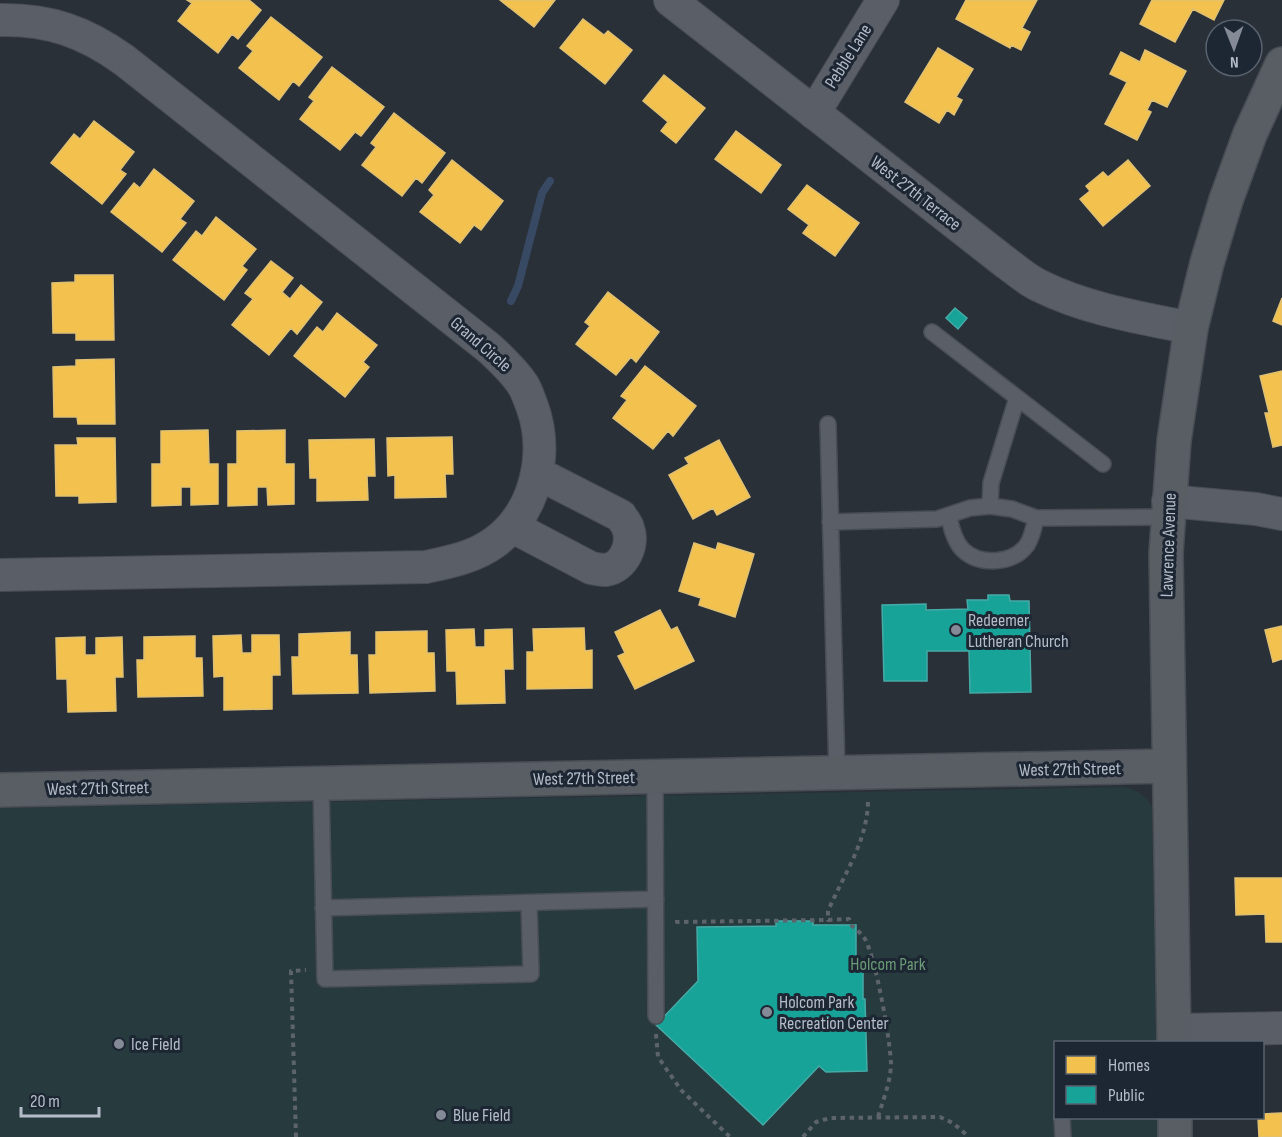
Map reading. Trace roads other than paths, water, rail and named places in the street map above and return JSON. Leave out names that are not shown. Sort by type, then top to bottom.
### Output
[{"type":"street","name":"West 27th Terrace","points":[[670,0],[1005,262],[1039,285],[1089,305],[1155,322],[1191,328]]},
{"type":"street","name":"Pebble Lane","points":[[813,113],[883,0]]},
{"type":"street","name":"Grand Circle","points":[[0,20],[48,24],[75,32],[101,44],[489,348],[510,367],[525,387],[535,413],[540,441],[537,473],[528,502],[513,527],[493,544],[462,559],[426,567],[0,575]]},
{"type":"street","name":"Lawrence Avenue","points":[[1174,1036],[1166,606],[1168,509],[1174,441],[1191,328],[1207,263],[1226,200],[1250,134],[1282,64]]},
{"type":"street","points":[[513,527],[591,568],[605,570],[618,566],[626,555],[630,543],[628,529],[621,516],[537,473]]},
{"type":"street","points":[[1168,509],[1256,509],[1282,514]]},
{"type":"street","name":"West 27th Street","points":[[0,790],[1169,766]]},
{"type":"street","points":[[1174,1036],[1282,1028]]},
{"type":"street","points":[[1174,1119],[1175,1137]]},
{"type":"lane","points":[[932,332],[1103,464]]},
{"type":"lane","points":[[990,506],[991,483],[1017,398]]},
{"type":"lane","points":[[828,424],[837,773]]},
{"type":"lane","points":[[830,522],[937,519],[970,508],[990,506],[1012,509],[1036,518],[1168,509]]},
{"type":"lane","points":[[949,516],[956,540],[963,550],[975,558],[989,561],[1000,561],[1022,551],[1033,532],[1036,518]]},
{"type":"lane","points":[[655,777],[656,1016]]},
{"type":"lane","points":[[321,783],[325,979],[531,974],[529,903]]},
{"type":"lane","points":[[324,908],[656,899]]},
{"type":"lane","points":[[1062,1119],[1063,1137]]},
{"type":"waterway","points":[[511,301],[518,286],[542,193],[550,181]]},
{"type":"place","name":"Redeemer Lutheran Church","points":[[956,630]]},
{"type":"place","name":"Holcom Park Recreation Center","points":[[767,1012]]},
{"type":"place","name":"Ice Field","points":[[119,1044]]},
{"type":"place","name":"Blue Field","points":[[441,1115]]},
{"type":"park label","name":"Holcom Park","points":[[888,964]]}]
